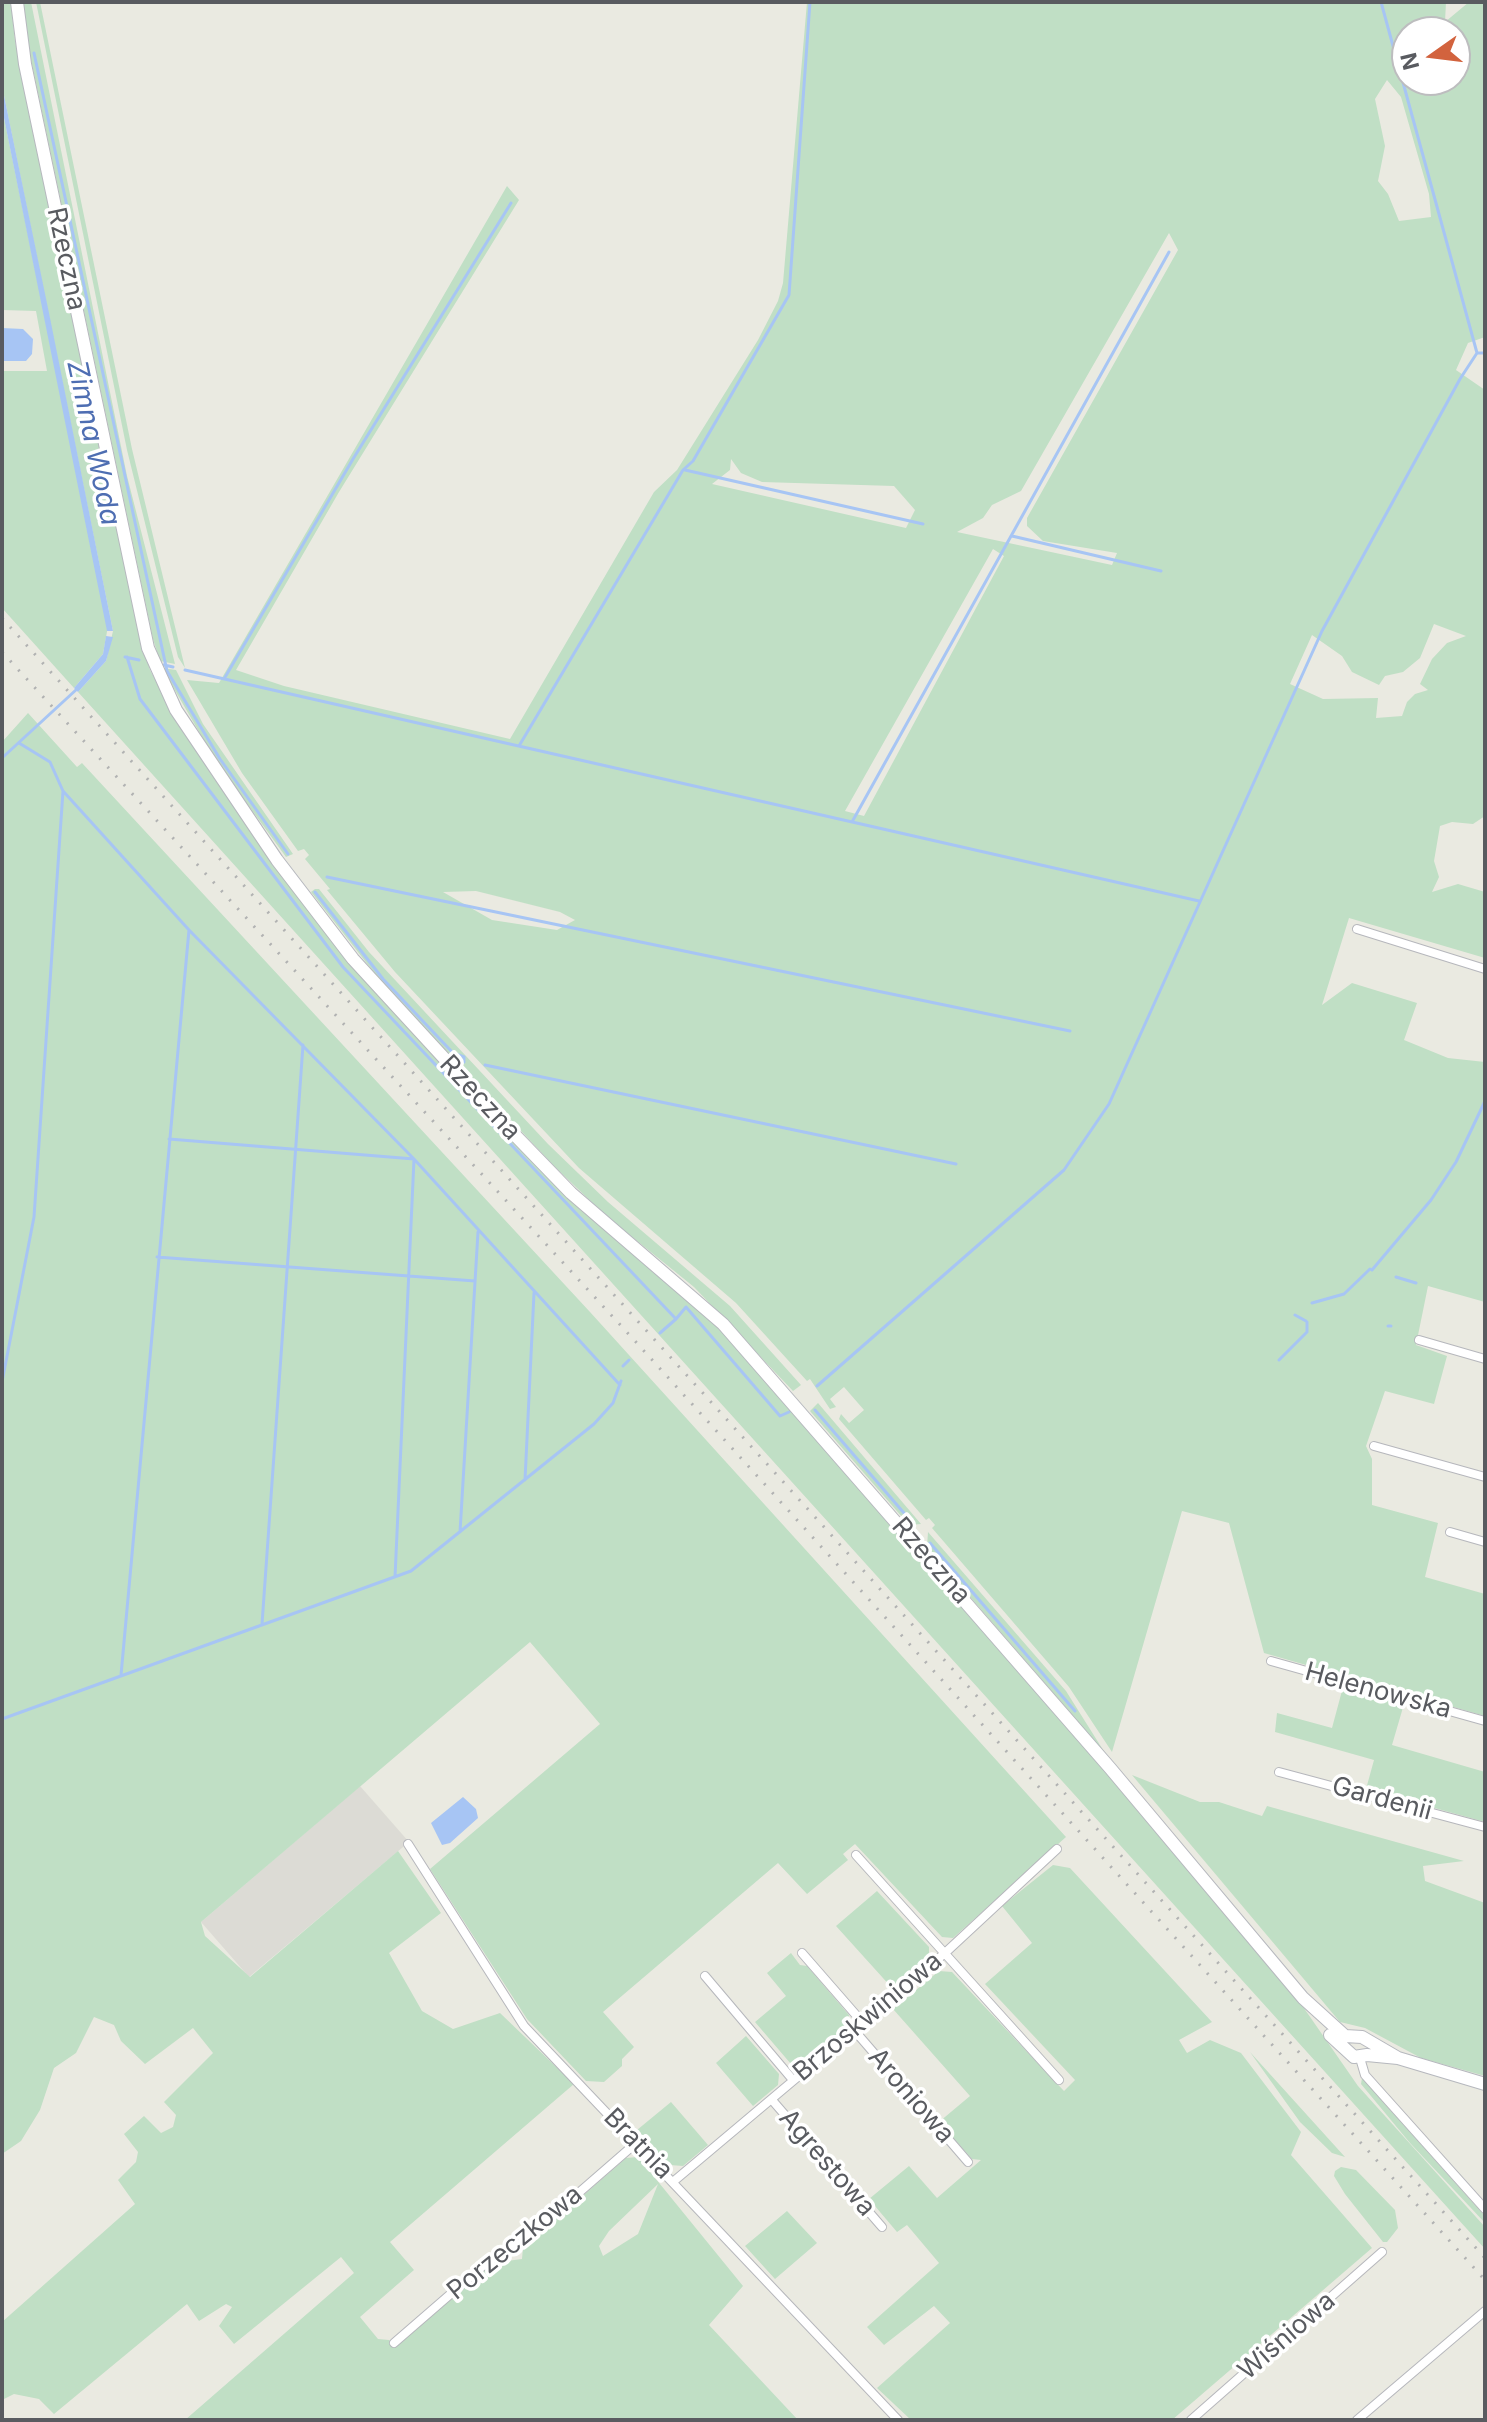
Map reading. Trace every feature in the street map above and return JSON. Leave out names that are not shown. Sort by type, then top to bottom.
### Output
[{"type":"street","name":"Rzeczna","points":[[17,2],[25,64],[148,648],[165,690],[210,762],[353,959],[571,1193],[723,1324],[816,1427],[1303,1998],[1314,2018],[1351,2044]]},
{"type":"street","points":[[1357,929],[1485,969]]},
{"type":"street","points":[[1419,1340],[1485,1359]]},
{"type":"street","points":[[1374,1446],[1485,1477]]},
{"type":"street","points":[[1450,1532],[1485,1542]]},
{"type":"street","name":"Helenowska","points":[[1271,1661],[1485,1721]]},
{"type":"street","name":"Gardenii","points":[[1279,1772],[1485,1827]]},
{"type":"street","name":"Bratnia","points":[[408,1844],[524,2026],[898,2420]]},
{"type":"street","name":"Brzoskwiniowa","points":[[674,2181],[945,1953],[1057,1849]]},
{"type":"street","points":[[856,1855],[1059,2080]]},
{"type":"street","points":[[802,1953],[863,2023]]},
{"type":"street","points":[[705,1976],[793,2080]]},
{"type":"street","name":"Aroniowa","points":[[854,2030],[968,2162]]},
{"type":"street","points":[[1485,2084],[1398,2058],[1365,2052],[1351,2044],[1362,2037],[1365,2052],[1365,2075],[1485,2209]]},
{"type":"street","name":"Agrestowa","points":[[772,2100],[882,2227]]},
{"type":"street","name":"Porzeczkowa","points":[[394,2343],[491,2259],[521,2243],[636,2143]]},
{"type":"street","name":"Wiśniowa","points":[[1191,2420],[1382,2252]]},
{"type":"street","points":[[1357,2420],[1485,2311]]},
{"type":"shaded area","points":[[360,1786],[409,1842],[249,1977],[201,1922]]},
{"type":"green space","points":[[2,2],[11,2],[15,41],[142,644],[150,670],[172,712],[211,774],[330,938],[411,1031],[723,1331],[1094,1757],[1299,2001],[1358,2086],[1485,2227],[1485,2249],[78,692],[106,661],[113,631],[2,86]]},
{"type":"green space","points":[[23,2],[31,2],[127,476],[175,664],[160,661],[153,639],[29,50]]},
{"type":"green space","points":[[36,2],[40,2],[132,449],[185,668],[178,657],[127,450]]},
{"type":"green space","points":[[807,2],[1446,2],[1445,16],[1391,16],[1391,85],[1387,80],[1375,99],[1385,146],[1378,181],[1388,194],[1399,221],[1431,217],[1429,194],[1400,96],[1471,96],[1471,16],[1452,16],[1469,2],[1485,2],[1485,337],[1468,343],[1456,370],[1485,390],[1485,816],[1473,824],[1452,822],[1440,826],[1434,861],[1439,877],[1432,892],[1458,884],[1485,892],[1485,958],[1349,918],[1322,1005],[1352,983],[1417,1003],[1404,1040],[1448,1058],[1485,1062],[1485,1302],[1428,1286],[1416,1345],[1447,1356],[1434,1404],[1385,1391],[1366,1446],[1372,1459],[1372,1505],[1438,1523],[1425,1577],[1485,1594],[1485,1716],[1264,1653],[1229,1523],[1182,1511],[1112,1752],[1069,1687],[932,1528],[935,1525],[929,1518],[926,1520],[839,1419],[841,1414],[849,1423],[864,1410],[844,1387],[830,1399],[836,1407],[830,1409],[810,1379],[807,1381],[736,1303],[579,1168],[395,972],[327,890],[330,889],[305,859],[309,855],[304,849],[298,851],[242,773],[187,680],[219,683],[507,186],[519,200],[339,492],[236,670],[284,686],[510,739],[654,492],[677,470],[758,340],[778,301],[783,283]],"holes":[[[1169,233],[1178,250],[1027,518],[1027,526],[1043,541],[1117,553],[1112,565],[957,532],[983,518],[992,505],[1021,491]],[[731,459],[741,473],[762,482],[894,486],[915,510],[906,528],[712,484],[730,470]],[[993,549],[1004,556],[864,816],[845,811]],[[1434,624],[1466,636],[1447,643],[1432,659],[1420,684],[1428,690],[1415,694],[1407,702],[1402,716],[1376,718],[1378,698],[1323,699],[1290,684],[1312,635],[1342,656],[1352,672],[1379,685],[1385,676],[1403,672],[1420,658]],[[476,891],[560,912],[575,920],[557,930],[492,920],[443,892]]]},
{"type":"green space","points":[[2,108],[108,626],[103,654],[74,688],[2,608],[2,371],[47,371],[36,311],[2,310]]},
{"type":"green space","points":[[162,668],[176,670],[203,724],[293,854],[286,857],[216,761]]},
{"type":"green space","points":[[28,713],[77,767],[82,763],[590,1312],[1066,1837],[953,1938],[942,1937],[855,1844],[843,1854],[848,1860],[807,1894],[778,1863],[603,2012],[634,2047],[622,2059],[622,2066],[604,2082],[586,2081],[527,2019],[430,1869],[600,1724],[530,1642],[201,1922],[205,1936],[250,1977],[398,1851],[441,1913],[389,1953],[422,2011],[453,2029],[500,2013],[574,2084],[390,2242],[414,2270],[360,2317],[378,2339],[389,2340],[396,2347],[492,2263],[522,2259],[523,2248],[626,2158],[638,2157],[743,2286],[709,2325],[798,2420],[185,2420],[354,2273],[341,2257],[234,2344],[219,2326],[232,2307],[226,2304],[199,2321],[187,2304],[54,2414],[39,2399],[14,2394],[2,2400],[2,2322],[135,2204],[118,2180],[136,2162],[138,2152],[124,2134],[144,2116],[161,2133],[173,2127],[176,2115],[164,2102],[213,2053],[193,2028],[145,2064],[121,2041],[114,2025],[94,2017],[76,2053],[54,2068],[40,2110],[21,2141],[2,2154],[2,742]],"holes":[[[658,2184],[638,2234],[603,2256],[599,2246],[609,2231]]]},
{"type":"green space","points":[[319,889],[369,952],[548,1144],[608,1202],[730,1306],[801,1385],[793,1391],[694,1287],[605,1215],[554,1166],[383,984],[311,892]]},
{"type":"green space","points":[[818,1403],[921,1524],[909,1525],[810,1411]]},
{"type":"green space","points":[[928,1532],[1066,1691],[1105,1753],[927,1547]]},
{"type":"green space","points":[[1343,1687],[1404,1704],[1392,1745],[1485,1772],[1485,1822],[1366,1789],[1374,1760],[1275,1732],[1277,1713],[1332,1728]]},
{"type":"green space","points":[[1132,1775],[1200,1802],[1219,1802],[1262,1816],[1267,1806],[1464,1861],[1423,1866],[1425,1881],[1485,1903],[1485,2076],[1421,2058],[1365,2028],[1340,2022]]},
{"type":"green space","points":[[1053,1865],[1070,1868],[1212,2022],[1179,2040],[1187,2053],[1210,2040],[1241,2053],[1301,2132],[1291,2155],[1372,2248],[1172,2420],[911,2420],[877,2388],[950,2323],[934,2306],[884,2345],[867,2327],[939,2263],[907,2225],[897,2232],[869,2199],[909,2166],[937,2198],[981,2160],[972,2159],[939,2122],[970,2096],[893,2009],[939,1971],[952,1972],[1064,2091],[1075,2080],[985,1984],[1032,1943],[1002,1906]]},
{"type":"green space","points":[[877,1891],[929,1947],[929,1958],[892,1988],[836,1926]]},
{"type":"green space","points":[[791,1953],[800,1965],[807,1966],[849,2015],[848,2026],[802,2065],[791,2064],[755,2022],[786,1996],[767,1973]]},
{"type":"green space","points":[[746,2036],[779,2074],[778,2085],[753,2106],[716,2063]]},
{"type":"green space","points":[[1250,2052],[1345,2157],[1332,2153],[1300,2122]]},
{"type":"green space","points":[[1362,2078],[1485,2216],[1485,2223],[1410,2143],[1361,2084]]},
{"type":"green space","points":[[671,2102],[708,2145],[683,2166],[670,2165],[637,2130]]},
{"type":"green space","points":[[1341,2167],[1356,2170],[1395,2210],[1398,2228],[1387,2242],[1383,2242],[1345,2194],[1334,2176]]},
{"type":"green space","points":[[787,2211],[817,2243],[775,2279],[745,2246]]},
{"type":"water","points":[[2,86],[113,631],[107,631],[2,108]]},
{"type":"water","points":[[2,328],[23,329],[33,339],[32,354],[26,361],[2,361]]},
{"type":"water","points":[[106,636],[113,637],[106,661],[78,692],[74,688],[103,654]]},
{"type":"water","points":[[463,1797],[476,1809],[478,1818],[450,1843],[442,1845],[431,1823]]},
{"type":"waterway","points":[[519,746],[683,470],[693,461],[789,295],[810,2]]},
{"type":"waterway","points":[[1381,2],[1477,353]]},
{"type":"waterway","points":[[34,53],[167,671],[220,759],[288,854]]},
{"type":"waterway","points":[[224,679],[353,459],[511,203]]},
{"type":"waterway","points":[[852,822],[1169,252]]},
{"type":"waterway","points":[[817,1386],[1064,1170],[1109,1104],[1322,631],[1460,379],[1477,353],[1485,353]]},
{"type":"waterway","points":[[685,470],[923,524]]},
{"type":"waterway","points":[[1012,536],[1161,571]]},
{"type":"waterway","points":[[125,657],[139,660]]},
{"type":"waterway","points":[[127,657],[140,699],[343,967],[676,1319],[686,1307],[780,1416],[789,1412]]},
{"type":"waterway","points":[[164,665],[173,667]]},
{"type":"waterway","points":[[185,670],[1199,901]]},
{"type":"waterway","name":"Zimna Woda","points":[[2,758],[77,689]]},
{"type":"waterway","points":[[2,1382],[34,1217],[63,791],[50,762],[19,743]]},
{"type":"waterway","points":[[63,791],[189,930],[414,1159],[620,1385]]},
{"type":"waterway","points":[[327,877],[1070,1031]]},
{"type":"waterway","points":[[315,892],[383,979],[453,1053],[464,1057],[464,1062]]},
{"type":"waterway","points":[[121,1675],[189,930]]},
{"type":"waterway","points":[[262,1624],[303,1045]]},
{"type":"waterway","points":[[485,1065],[956,1164]]},
{"type":"waterway","points":[[1372,1270],[1431,1200],[1456,1162],[1485,1101]]},
{"type":"waterway","points":[[169,1139],[414,1159],[395,1577]]},
{"type":"waterway","points":[[460,1532],[478,1232]]},
{"type":"waterway","points":[[157,1257],[475,1281]]},
{"type":"waterway","points":[[1312,1303],[1344,1294],[1370,1269]]},
{"type":"waterway","points":[[1396,1277],[1416,1283]]},
{"type":"waterway","points":[[525,1480],[534,1293]]},
{"type":"waterway","points":[[1295,1315],[1306,1321]]},
{"type":"waterway","points":[[660,1333],[676,1319]]},
{"type":"waterway","points":[[1279,1360],[1307,1332],[1307,1322]]},
{"type":"waterway","points":[[623,1366],[629,1360]]},
{"type":"waterway","points":[[2,1719],[411,1571],[594,1424],[613,1403],[621,1381]]},
{"type":"waterway","points":[[815,1410],[910,1520]]},
{"type":"waterway","points":[[930,1543],[1075,1711]]},
{"type":"railway","points":[[2,618],[1485,2258]]},
{"type":"railway","points":[[2,652],[635,1341],[1485,2280]]}]
